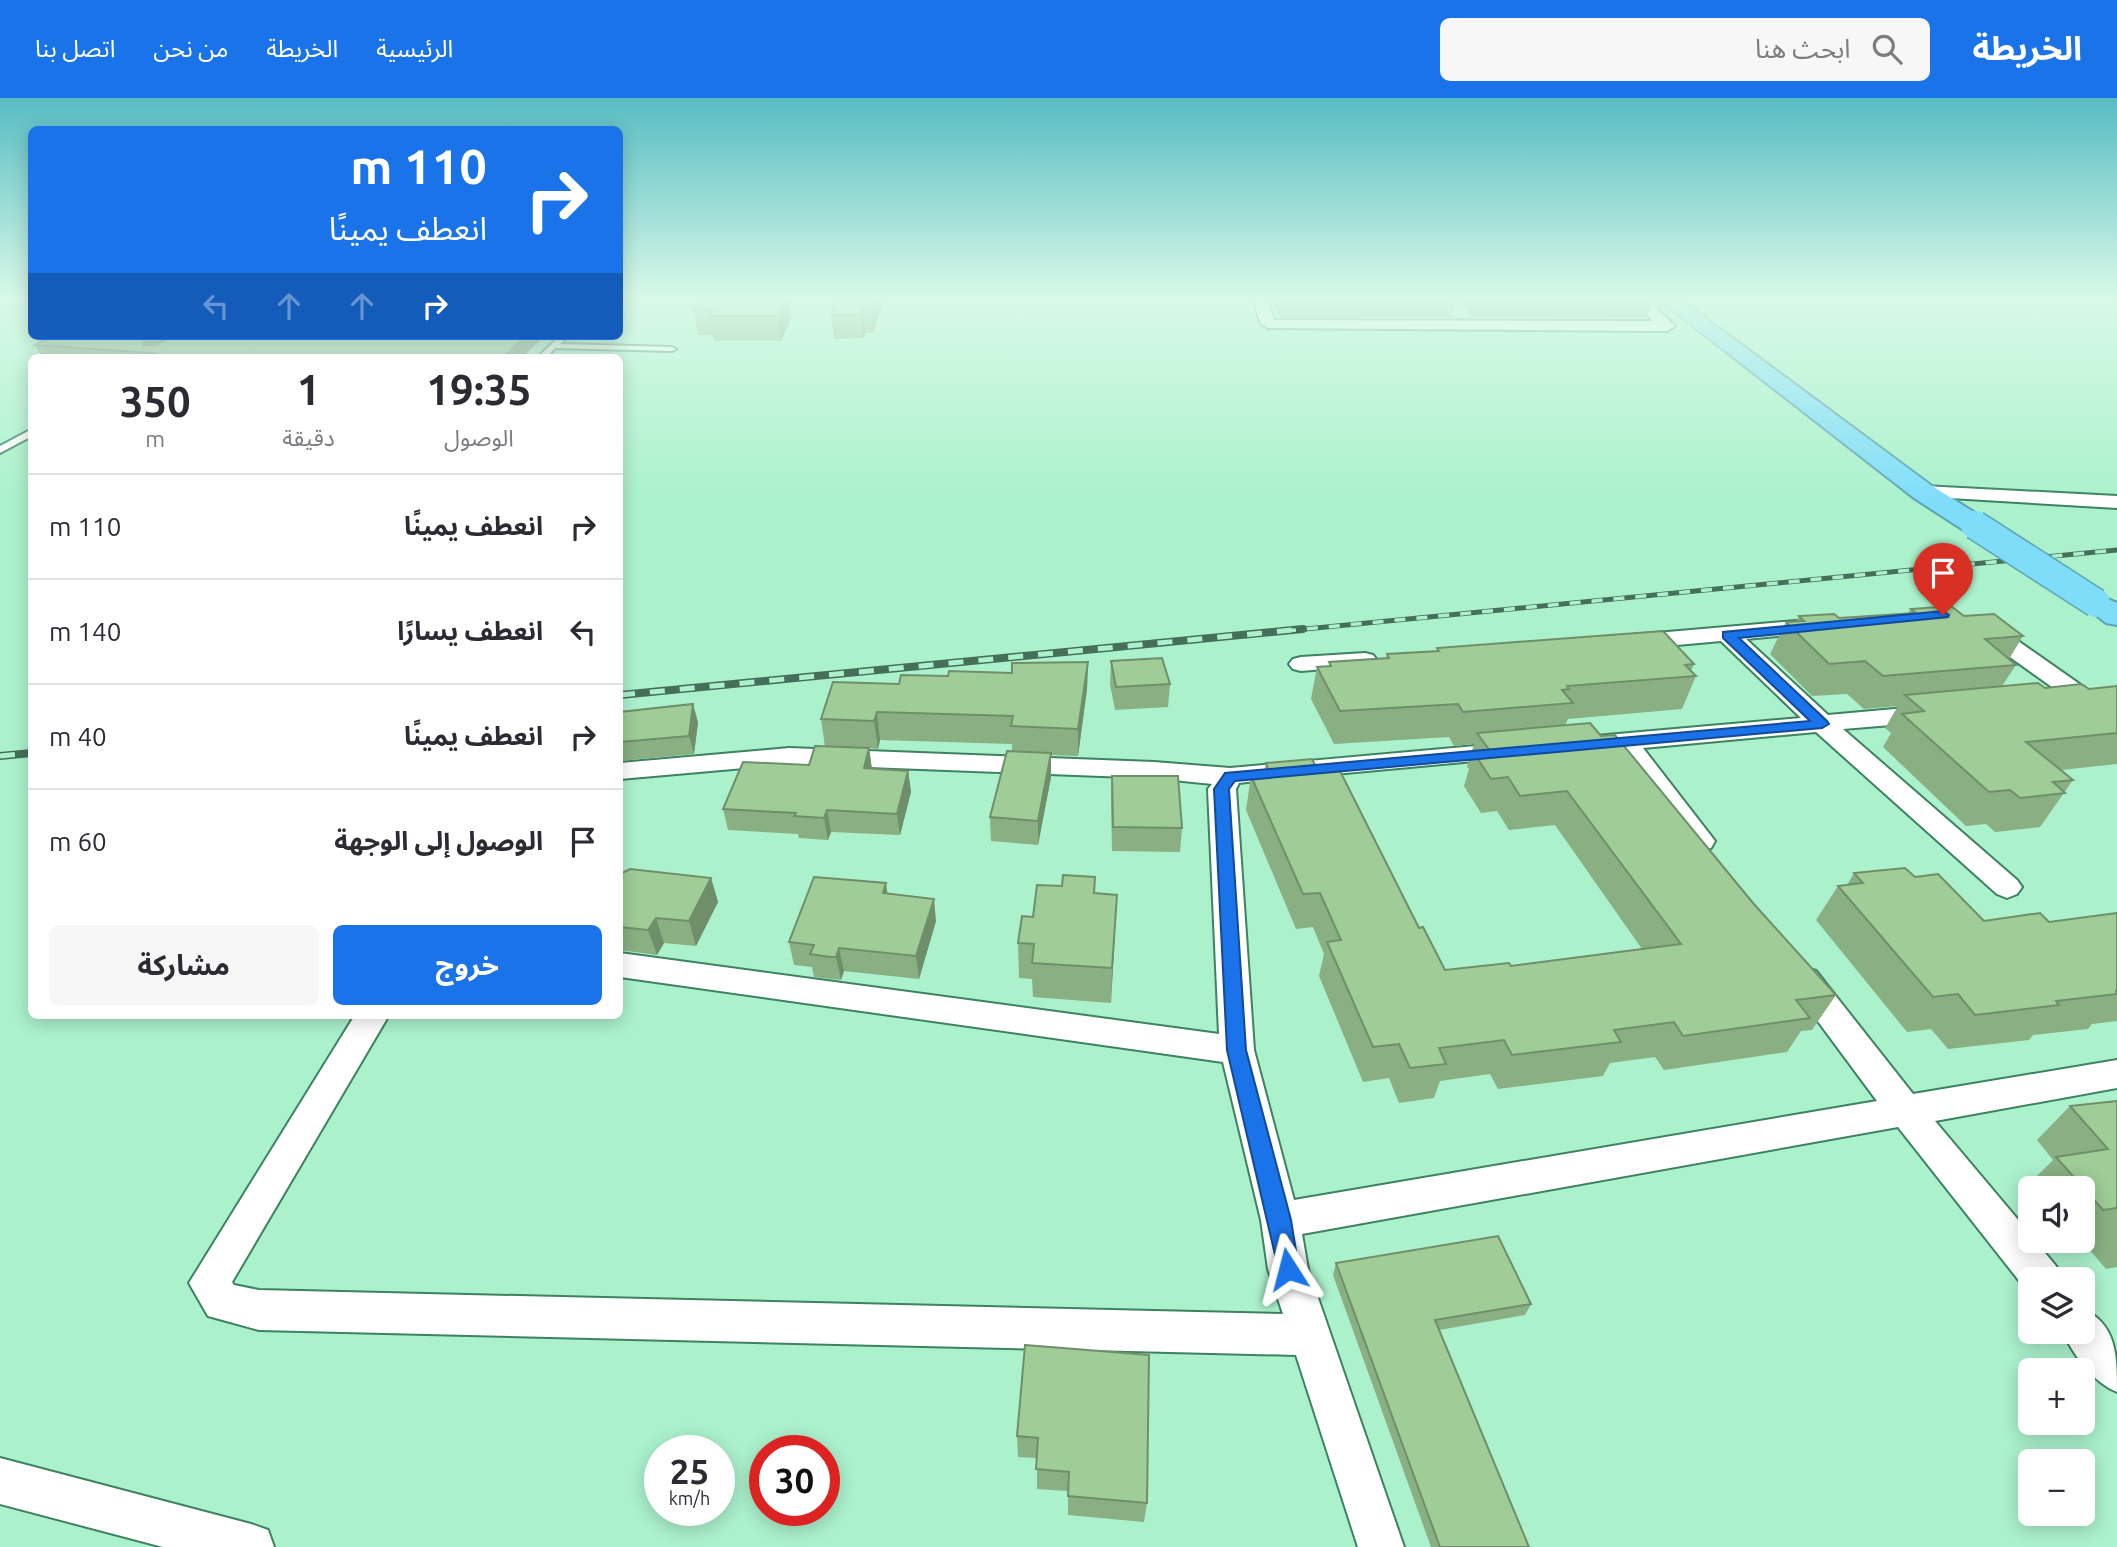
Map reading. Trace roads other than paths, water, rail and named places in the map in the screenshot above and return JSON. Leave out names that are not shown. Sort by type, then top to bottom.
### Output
[{"type":"highway","points":[[1755,365],[1923,492],[1987,523],[2110,605]]},
{"type":"highway","points":[[1778,365],[1872,435],[1956,492],[1987,523]]},
{"type":"street","points":[[1923,492],[2117,502]]},
{"type":"street","points":[[1968,618],[2007,642],[2086,700]]},
{"type":"street","points":[[1604,643],[1835,625]]},
{"type":"street","points":[[1728,635],[1822,724],[2007,887]]},
{"type":"street","points":[[1301,664],[1384,659]]},
{"type":"street","points":[[2044,704],[2117,697]]},
{"type":"street","points":[[623,771],[789,756],[1154,770],[1230,776],[1961,711]]},
{"type":"street","points":[[1625,741],[1718,864]]},
{"type":"street","points":[[1230,776],[1222,789],[1237,1050],[1280,1220],[1288,1269],[1381,1547]]},
{"type":"street","points":[[1786,953],[1904,1110],[2032,1267]]},
{"type":"street","points":[[623,965],[1237,1050]]},
{"type":"street","points":[[370,1019],[209,1283],[222,1302],[259,1310],[1310,1335]]},
{"type":"street","points":[[1280,1220],[2117,1074]]},
{"type":"street","points":[[2095,1344],[2117,1371]]},
{"type":"street","points":[[0,1480],[251,1547]]},
{"type":"lane","points":[[0,450],[28,434]]},
{"type":"railway","points":[[1285,631],[2117,550]]},
{"type":"railway","points":[[623,695],[1303,629]]},
{"type":"railway","points":[[0,756],[28,753]]}]
